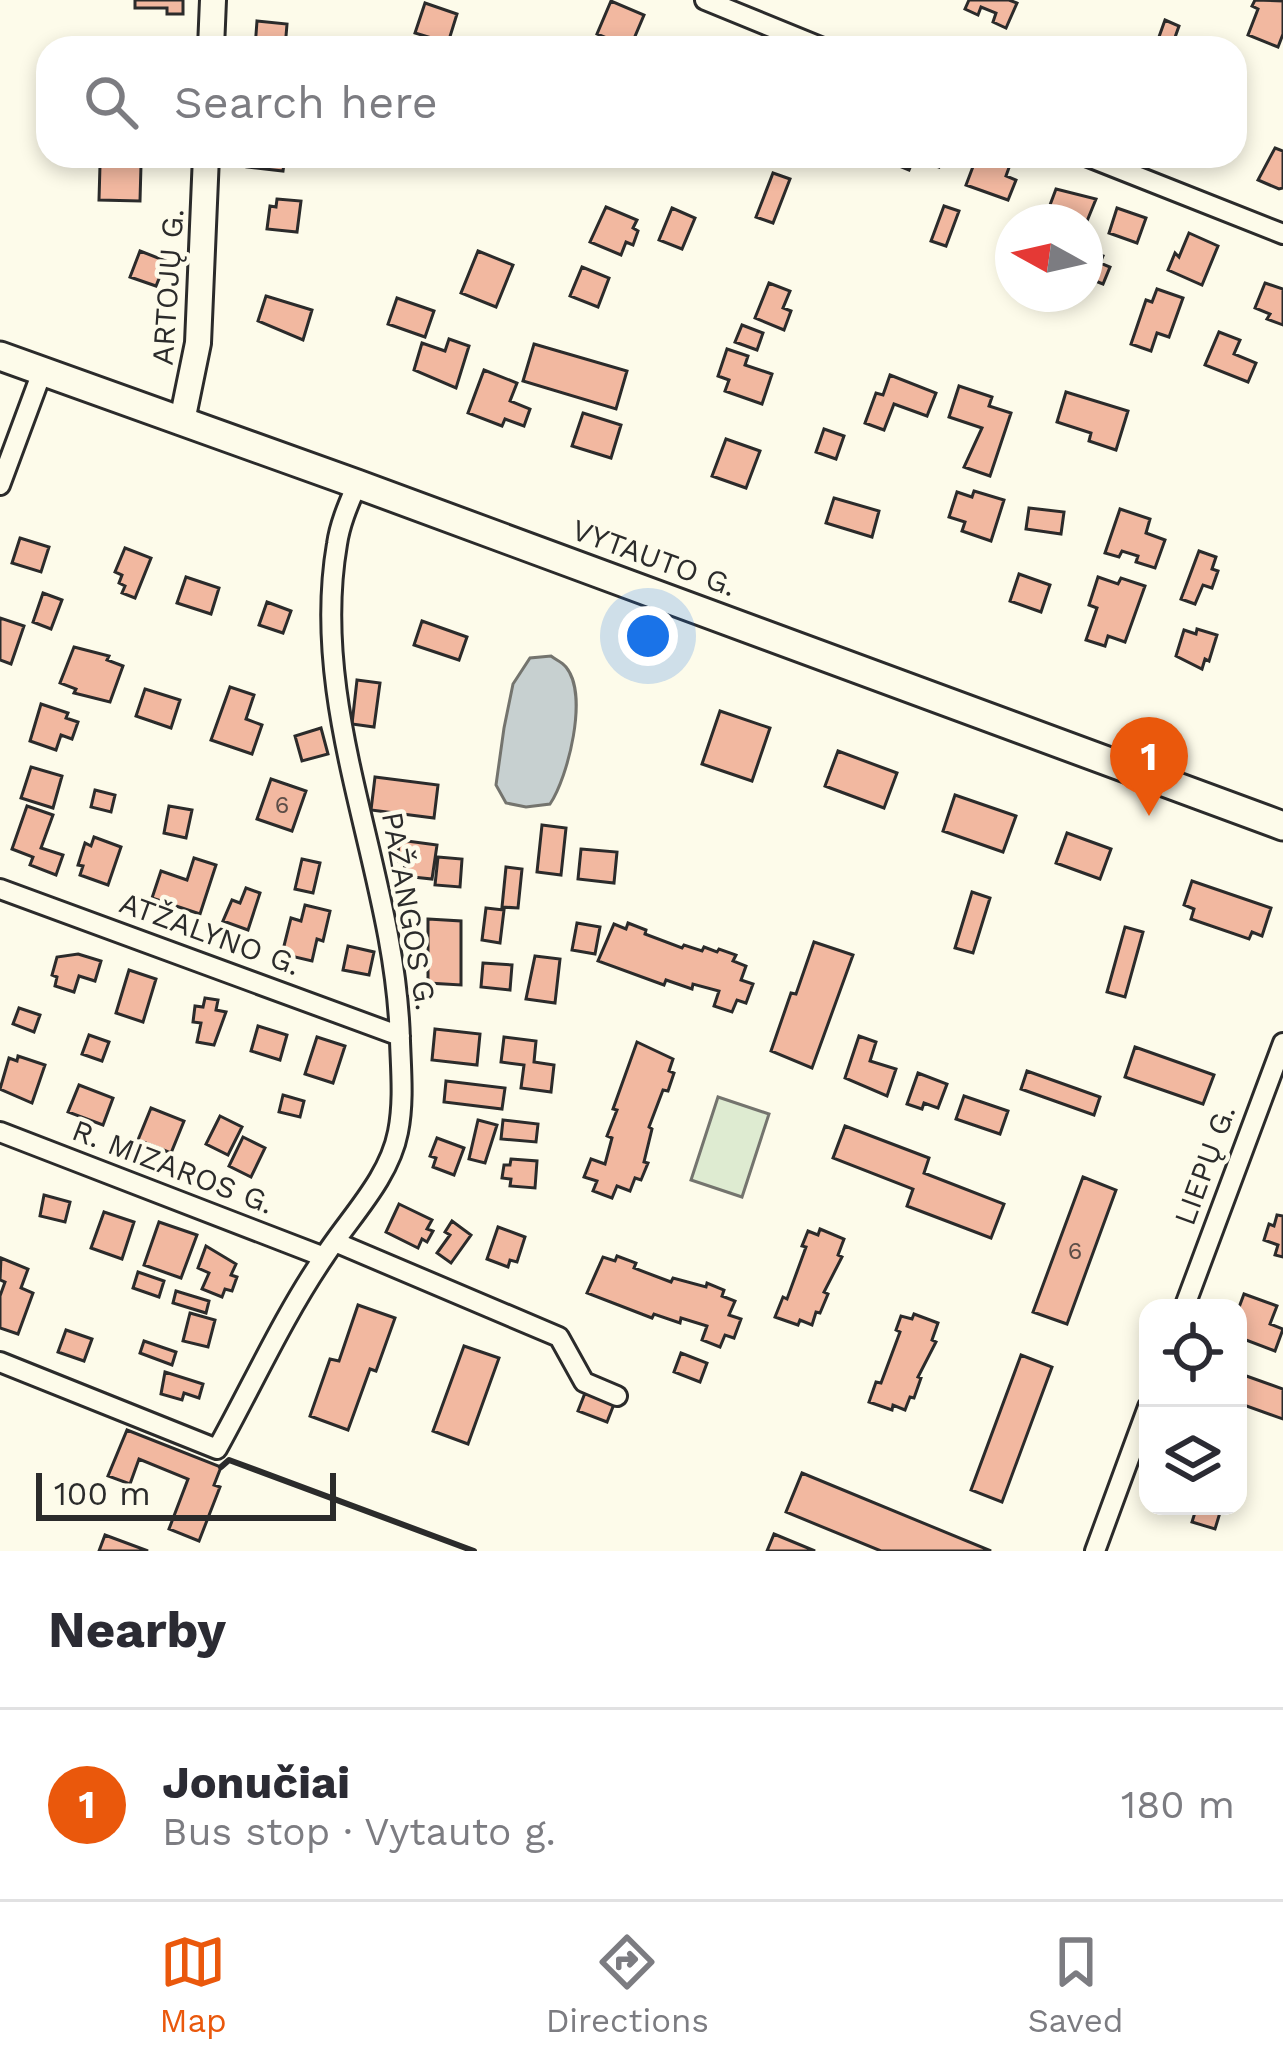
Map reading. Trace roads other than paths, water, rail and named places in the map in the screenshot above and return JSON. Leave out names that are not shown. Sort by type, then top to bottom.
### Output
[{"type":"main road","points":[[212,36],[213,0]]},
{"type":"main road","name":"ARTOJŲ G.","points":[[182,421],[198,344],[205,168]]},
{"type":"main road","name":"VYTAUTO G.","points":[[0,356],[1283,826]]},
{"type":"street","points":[[705,0],[794,36]]},
{"type":"street","points":[[1116,168],[1283,234]]},
{"type":"street","points":[[0,485],[42,372]]},
{"type":"street","name":"PAŽANGOS G.","points":[[0,1362],[217,1449],[329,1250],[386,1166],[398,1134],[400,1001],[385,912],[341,729],[332,628],[336,549],[357,484]]},
{"type":"street","name":"ATŽALYNO G.","points":[[0,889],[400,1036]]},
{"type":"street","name":"LIEPŲ G.","points":[[1187,1299],[1283,1043]]},
{"type":"street","name":"R. MIZAROS G.","points":[[0,1132],[559,1336],[584,1382],[617,1396]]},
{"type":"street","points":[[1095,1551],[1139,1431]]},
{"type":"place","name":"Jonučiai","points":[[1149,816]]}]
